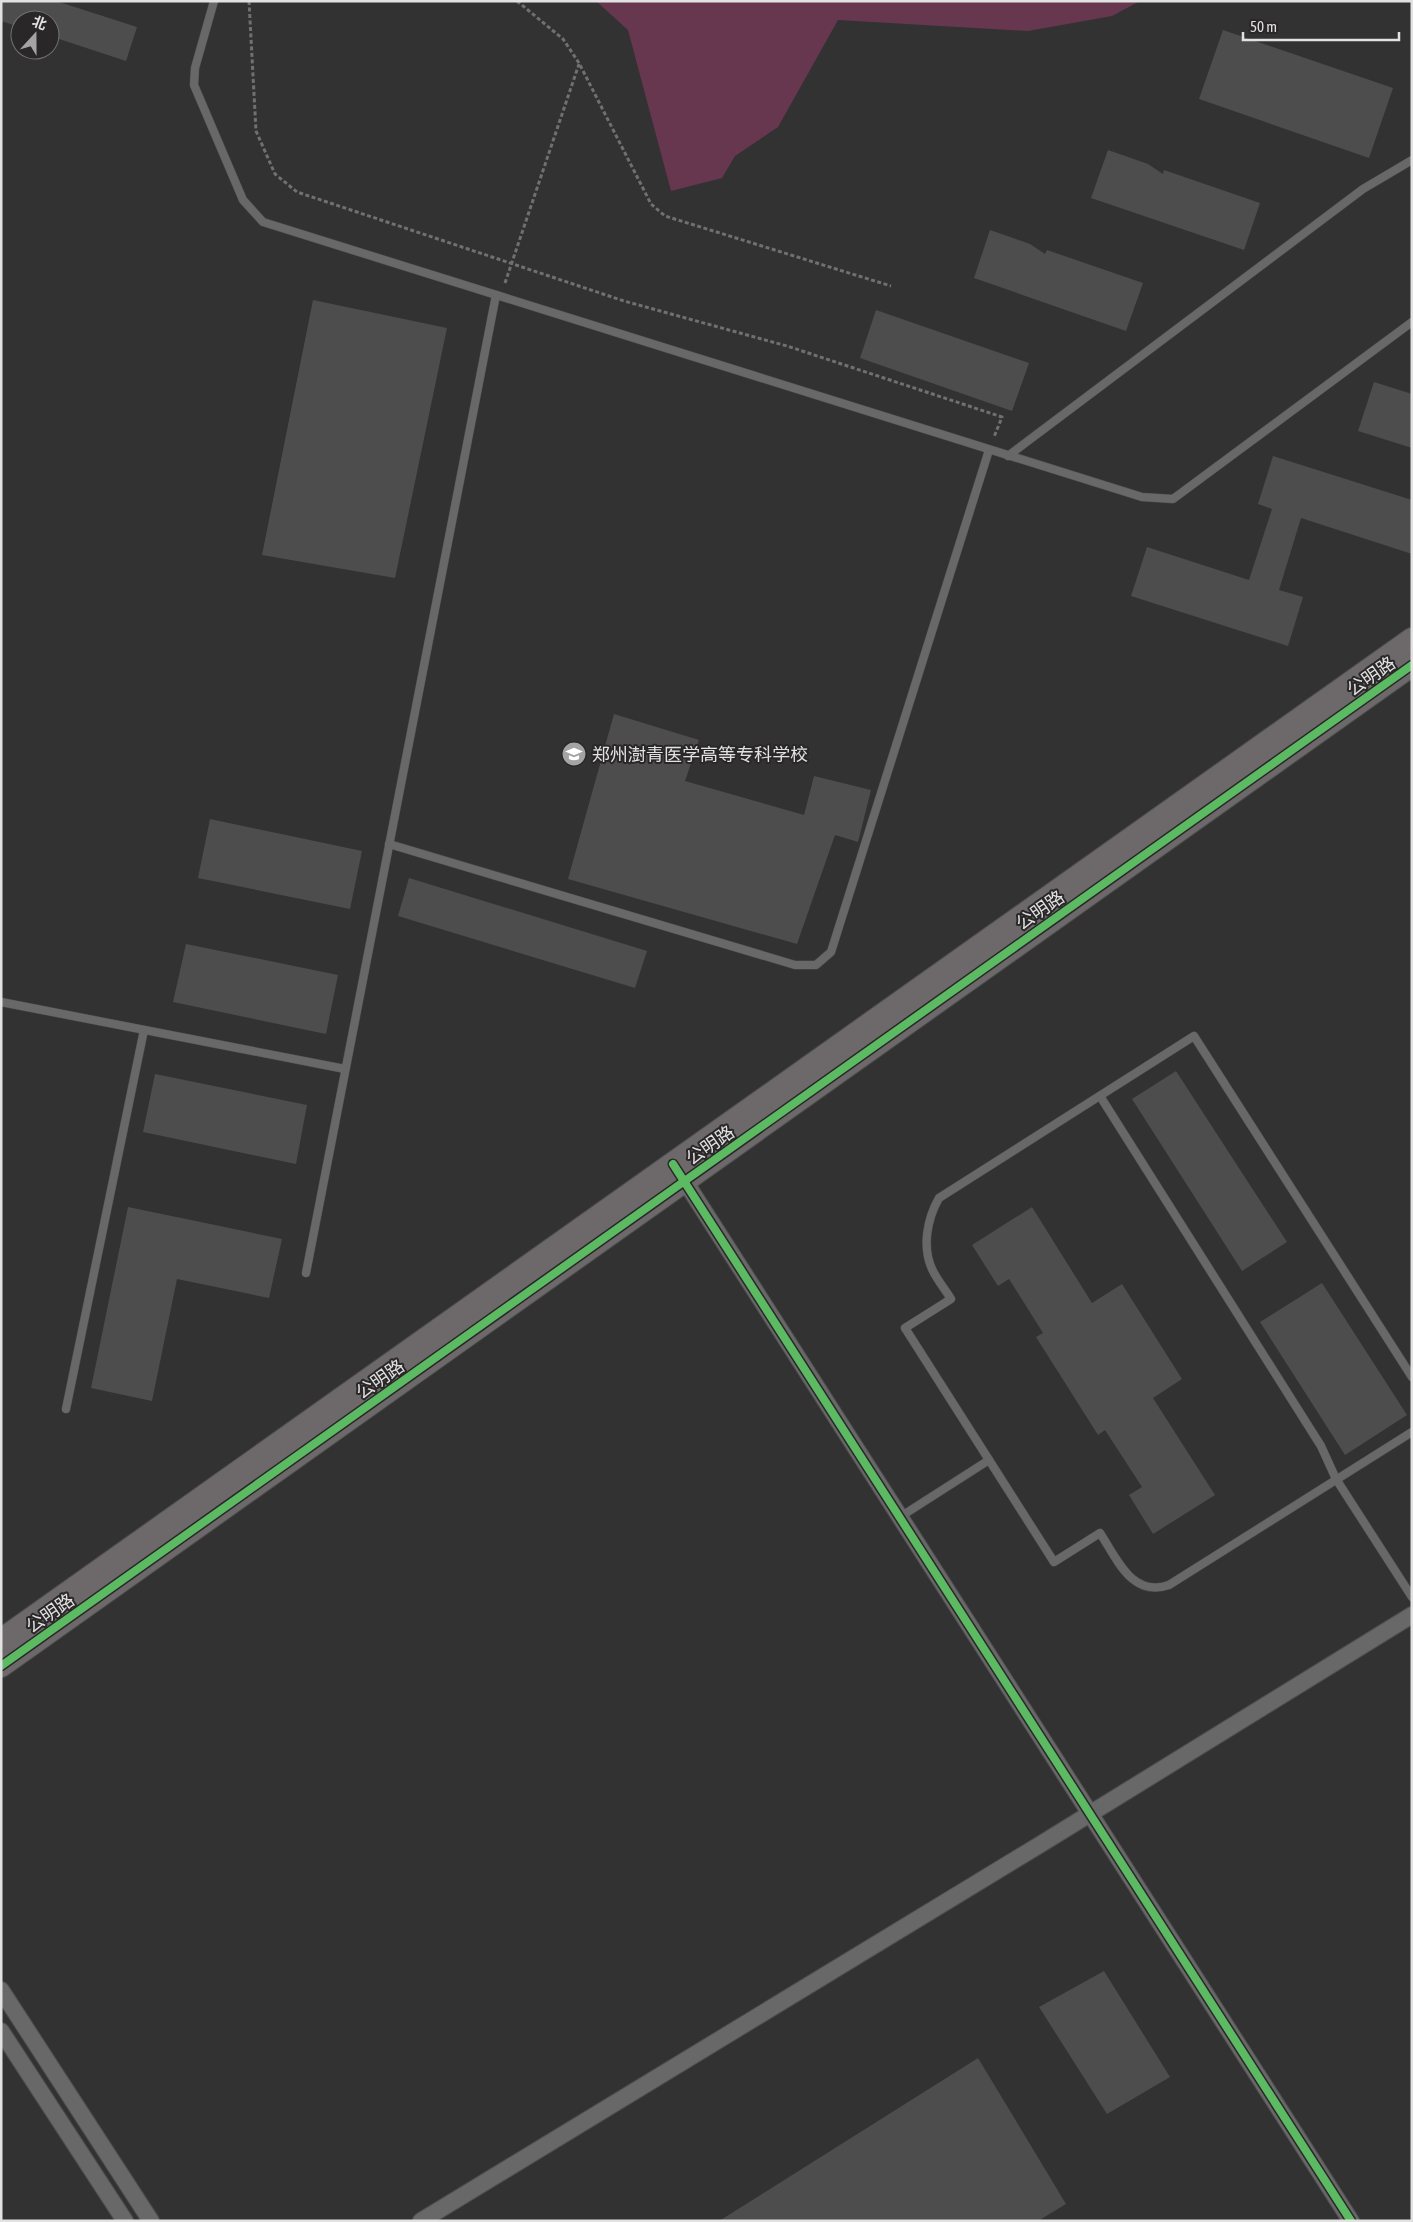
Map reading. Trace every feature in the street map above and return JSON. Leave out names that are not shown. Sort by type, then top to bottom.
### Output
[{"type":"street","name":"公明路","points":[[1,1666],[1412,639]]},
{"type":"street","name":"公明路","points":[[1,1640],[1412,665]]},
{"type":"street","points":[[679,1173],[1351,2221]]},
{"type":"street","points":[[421,2221],[1091,1813],[1412,1614]]},
{"type":"street","points":[[1,1990],[151,2221]]},
{"type":"street","points":[[1,2031],[125,2221]]},
{"type":"lane","points":[[214,1],[195,68],[194,85],[243,200],[263,222],[1142,497],[1173,499],[1412,322]]},
{"type":"lane","points":[[1008,456],[1363,189],[1412,160]]},
{"type":"lane","points":[[306,1273],[498,295]]},
{"type":"lane","points":[[389,844],[795,965],[816,965],[831,952],[990,450]]},
{"type":"lane","points":[[1,1002],[345,1069]]},
{"type":"lane","points":[[66,1409],[144,1030]]},
{"type":"lane","points":[[1412,1377],[1194,1036],[939,1198],[931,1212],[926,1240],[932,1268],[951,1299],[905,1328],[1054,1562],[1100,1533],[1130,1578],[1152,1588],[1169,1585],[1412,1432]]},
{"type":"lane","points":[[1100,1096],[1316,1438],[1336,1480],[1412,1597]]},
{"type":"lane","points":[[900,1517],[989,1460]]},
{"type":"path","points":[[250,1],[256,131],[275,174],[297,192],[624,301],[786,346],[1002,417],[990,450]]},
{"type":"path","points":[[517,1],[563,39],[579,64],[651,204],[665,216],[890,286]]},
{"type":"path","points":[[498,295],[512,264],[579,64]]},
{"type":"shaded area","points":[[596,1],[1140,1],[1112,16],[1028,31],[838,20],[778,127],[735,156],[722,178],[671,191],[628,30]]},
{"type":"building","points":[[1,1],[56,1],[137,27],[126,61],[60,39],[60,10],[10,10],[10,24],[1,21]]},
{"type":"building","points":[[1223,30],[1393,88],[1369,158],[1199,99]]},
{"type":"building","points":[[1108,150],[1148,164],[1163,174],[1164,170],[1260,203],[1244,250],[1091,198]]},
{"type":"building","points":[[990,230],[1030,244],[1045,254],[1047,250],[1143,283],[1126,331],[974,278]]},
{"type":"building","points":[[313,300],[447,328],[395,578],[262,555]]},
{"type":"building","points":[[876,310],[1029,363],[1012,411],[860,358]]},
{"type":"building","points":[[1374,382],[1412,394],[1412,448],[1358,431]]},
{"type":"building","points":[[1273,456],[1412,500],[1412,554],[1301,518],[1279,590],[1303,597],[1288,646],[1131,596],[1147,547],[1249,580],[1272,509],[1258,504]]},
{"type":"building","points":[[614,714],[699,740],[685,781],[804,815],[814,776],[871,790],[858,842],[835,835],[797,944],[568,879]]},
{"type":"building","points":[[210,819],[362,851],[350,909],[198,878]]},
{"type":"building","points":[[409,878],[647,951],[635,988],[398,916]]},
{"type":"building","points":[[186,944],[338,975],[326,1034],[173,1002]]},
{"type":"building","points":[[1176,1071],[1287,1242],[1242,1271],[1132,1099]]},
{"type":"building","points":[[155,1074],[307,1105],[296,1164],[143,1132]]},
{"type":"building","points":[[128,1207],[282,1239],[269,1298],[177,1279],[152,1401],[91,1388]]},
{"type":"building","points":[[1032,1207],[1092,1303],[1122,1284],[1182,1379],[1153,1398],[1215,1495],[1153,1534],[1129,1495],[1142,1487],[1105,1430],[1098,1435],[1036,1337],[1043,1333],[1009,1279],[998,1286],[972,1245]]},
{"type":"building","points":[[1322,1283],[1407,1415],[1345,1455],[1260,1322]]},
{"type":"building","points":[[1104,1971],[1170,2077],[1107,2114],[1039,2007]]},
{"type":"building","points":[[978,2058],[1066,2204],[1038,2221],[719,2221]]},
{"type":"cycle path","points":[[1,1666],[1412,665]]},
{"type":"cycle path","points":[[673,1164],[1351,2221]]},
{"type":"place","name":"郑州澍青医学高等专科学校","points":[[574,754]]}]
